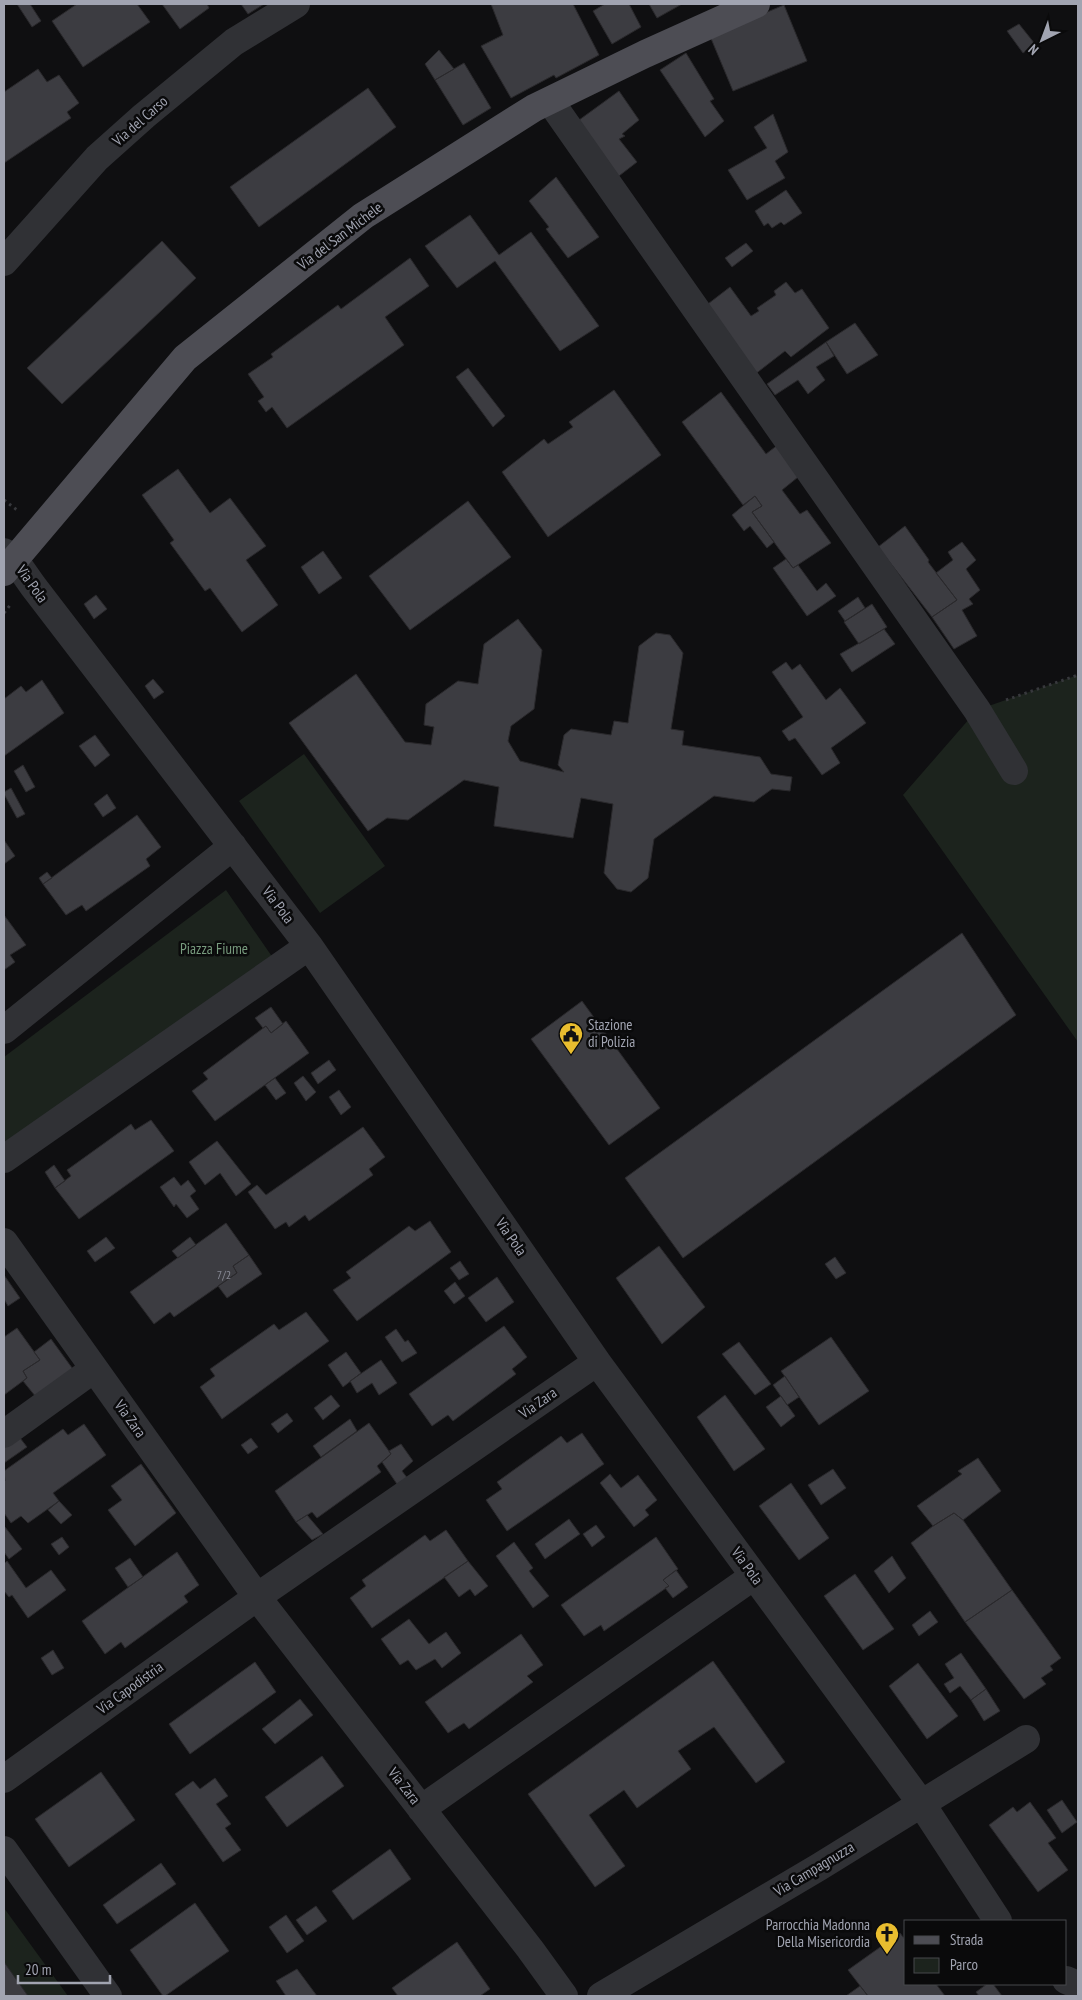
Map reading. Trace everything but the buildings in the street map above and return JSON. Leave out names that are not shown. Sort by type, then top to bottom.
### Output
[{"type":"main road","name":"Via del San Michele","points":[[7,561],[185,358],[363,216],[534,108],[645,54],[756,4]]},
{"type":"street","name":"Via del Carso","points":[[4,262],[97,158],[144,116],[234,42],[296,4]]},
{"type":"street","points":[[550,100],[977,710],[1014,771]]},
{"type":"street","name":"Via Pola","points":[[7,561],[33,586],[309,946],[597,1362],[921,1803],[997,1920]]},
{"type":"street","points":[[4,1030],[233,846]]},
{"type":"street","points":[[4,1160],[309,946]]},
{"type":"street","name":"Via Zara","points":[[4,1242],[257,1597],[530,1949],[564,1996]]},
{"type":"street","name":"Via Zara","points":[[257,1597],[597,1362]]},
{"type":"street","points":[[4,1434],[94,1369]]},
{"type":"street","name":"Via Zara","points":[[421,1809],[754,1576]]},
{"type":"street","name":"Via Capodistria","points":[[4,1779],[257,1597]]},
{"type":"street","name":"Via Campagnuzza","points":[[601,1996],[819,1866],[1026,1739]]},
{"type":"street","points":[[4,1850],[108,1996]]},
{"type":"path","points":[[4,500],[20,512]]},
{"type":"path","points":[[977,710],[1078,675]]},
{"type":"green space","points":[[1078,675],[1078,1042],[903,795],[977,710]]},
{"type":"green space","points":[[304,754],[385,866],[320,913],[239,801]]},
{"type":"green space","name":"Piazza Fiume","points":[[226,890],[273,958],[4,1143],[4,1057]]},
{"type":"green space","points":[[4,1908],[68,1996],[4,1996]]},
{"type":"place","name":"Stazione di Polizia","points":[[571,1055]]},
{"type":"place","name":"Parrocchia Madonna Della Misericordia","points":[[887,1955]]}]
